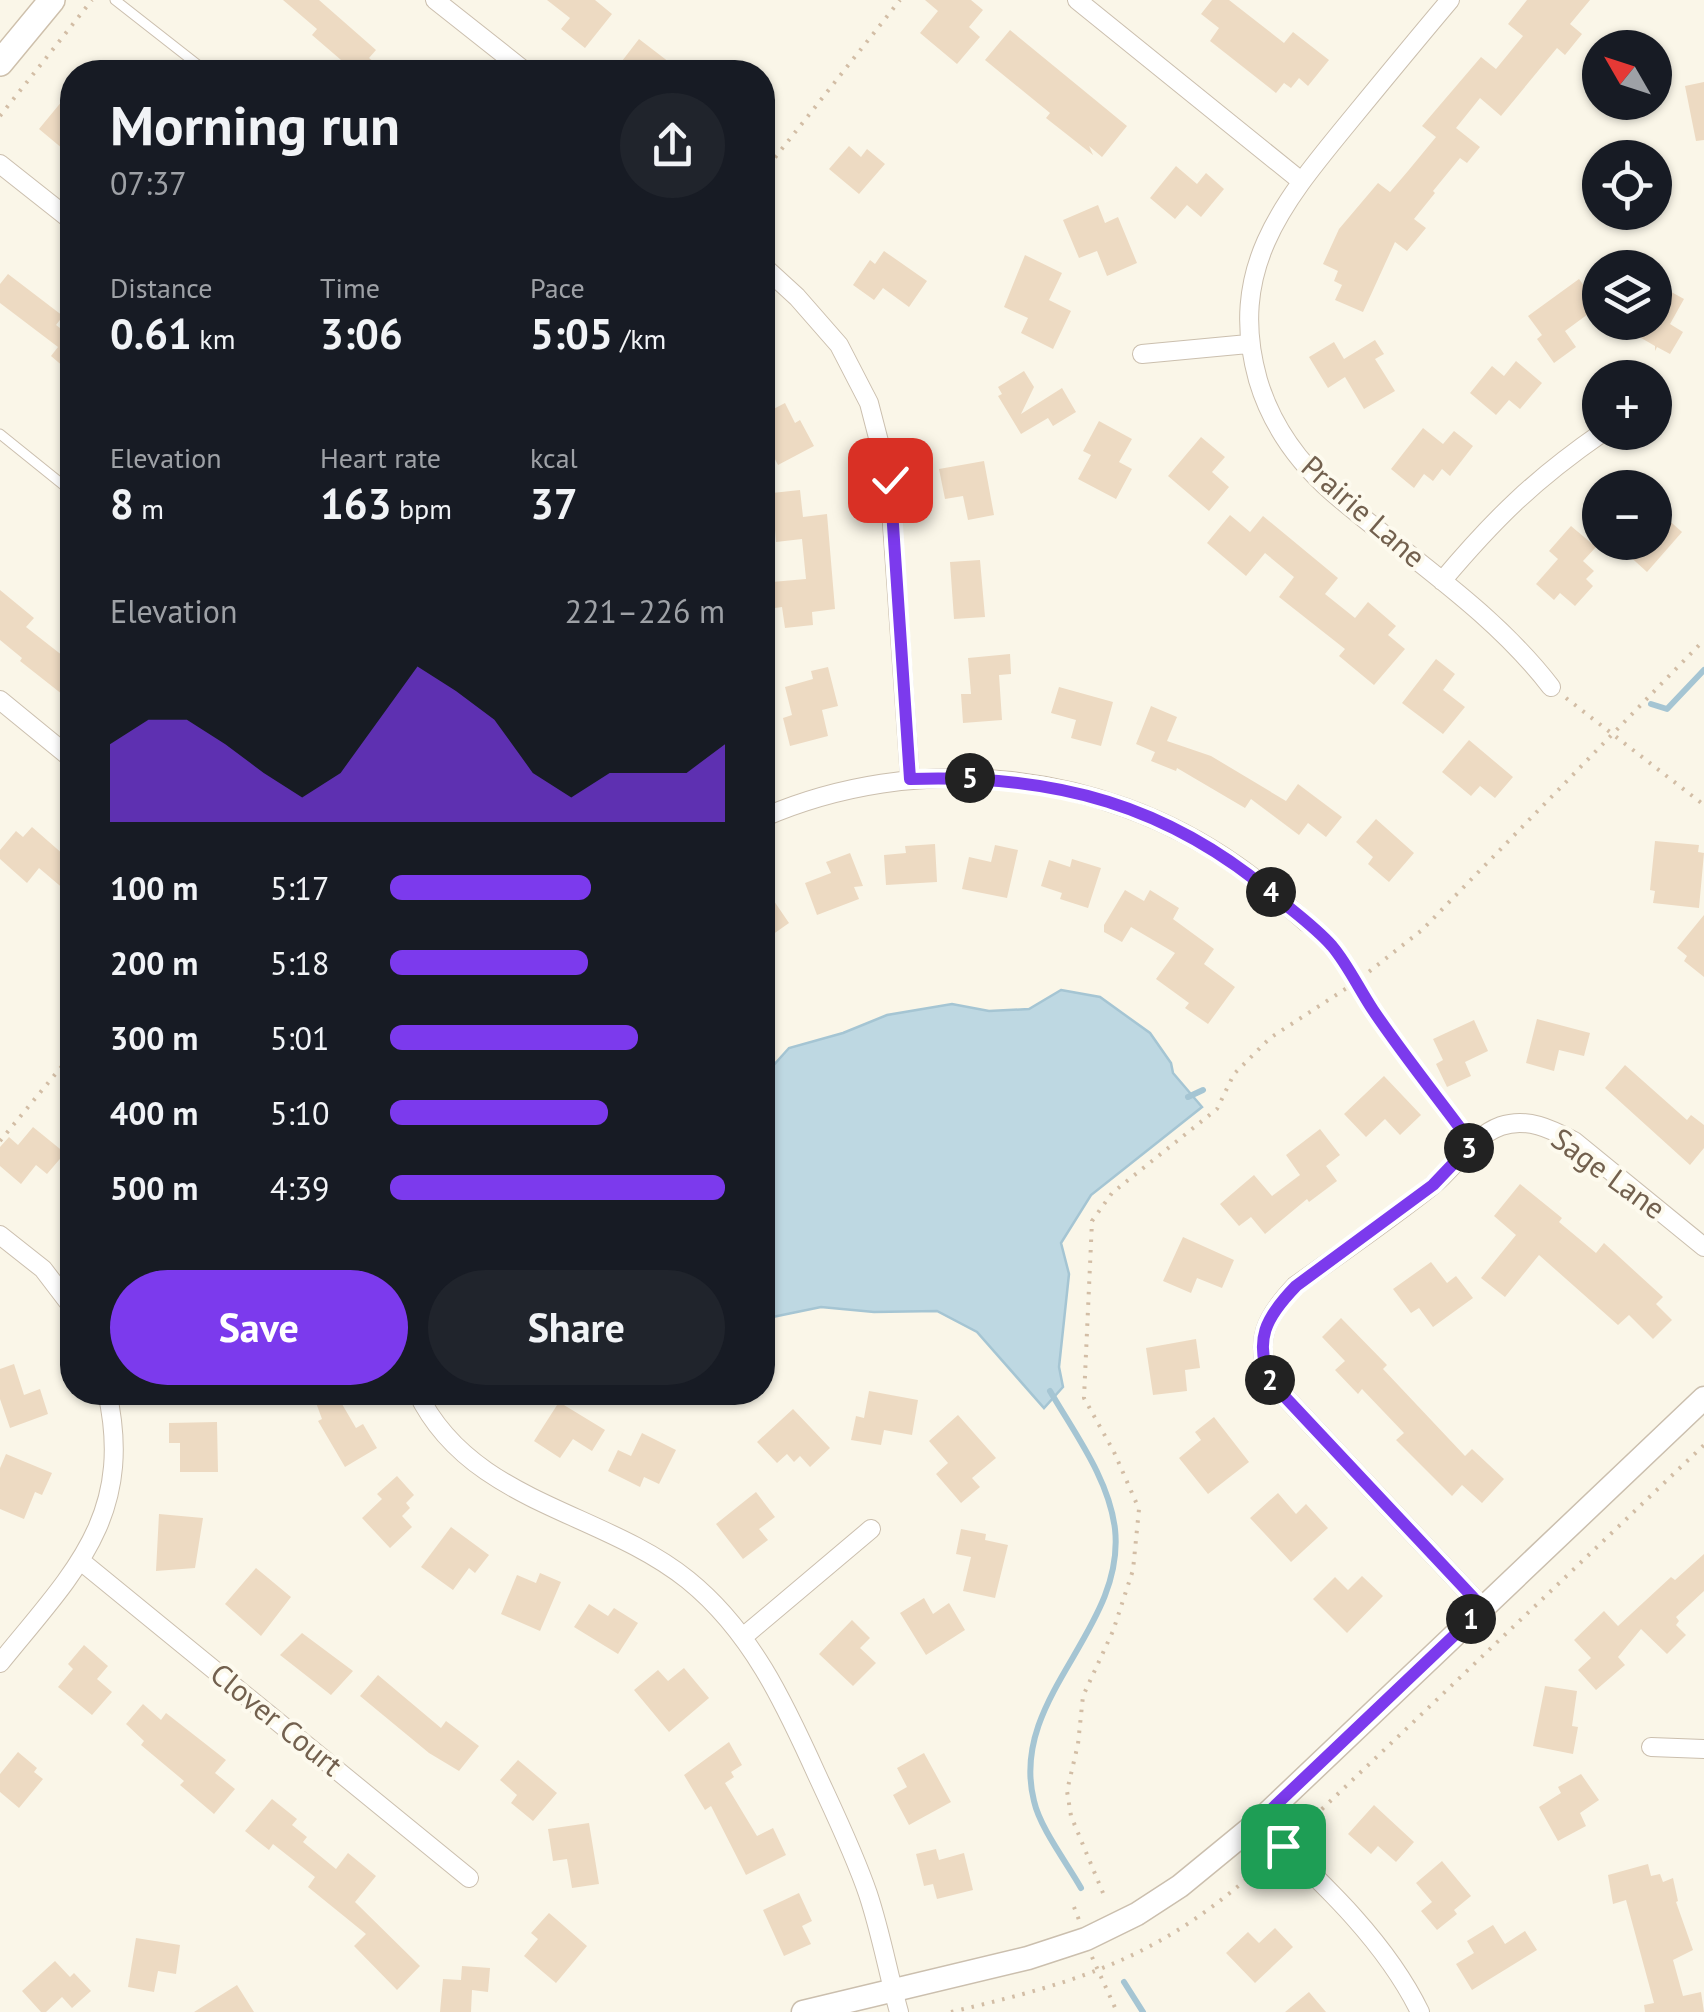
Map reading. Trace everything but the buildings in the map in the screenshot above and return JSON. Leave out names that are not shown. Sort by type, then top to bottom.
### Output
[{"type":"main road","points":[[0,63],[52,0]]},
{"type":"street","points":[[435,0],[511,60]]},
{"type":"street","points":[[1077,0],[1301,181]]},
{"type":"street","name":"Prairie Lane","points":[[1450,0],[1301,181],[1276,219],[1259,258],[1249,301],[1248,344],[1263,397],[1290,446],[1331,490],[1503,630],[1552,687]]},
{"type":"street","points":[[0,164],[60,212]]},
{"type":"street","points":[[775,276],[798,296],[839,344],[869,403],[890,480],[910,779]]},
{"type":"street","points":[[1142,354],[1248,344]]},
{"type":"street","points":[[1442,581],[1513,501],[1582,447]]},
{"type":"street","points":[[0,700],[60,749]]},
{"type":"street","points":[[775,813],[827,795],[910,779],[1003,779],[1051,786],[1138,812],[1206,846],[1237,865],[1307,923]]},
{"type":"street","name":"Sage Lane","points":[[1472,1144],[1503,1126],[1519,1122],[1536,1124],[1574,1142],[1704,1247]]},
{"type":"street","points":[[1472,1144],[1433,1185],[1296,1286],[1277,1306],[1266,1326],[1262,1345],[1263,1363],[1271,1382],[1483,1608]]},
{"type":"street","points":[[0,1235],[43,1269],[60,1291]]},
{"type":"street","points":[[803,2012],[896,2001],[1086,1939],[1137,1914],[1180,1886],[1258,1822],[1704,1398]]},
{"type":"street","points":[[0,1663],[82,1562],[98,1530],[112,1470],[108,1405]]},
{"type":"street","points":[[426,1405],[438,1426],[482,1470],[543,1506],[630,1542],[662,1561],[720,1609],[744,1637],[786,1706],[842,1830],[868,1894],[896,2001]]},
{"type":"street","points":[[744,1637],[871,1529]]},
{"type":"street","name":"Clover Court","points":[[82,1562],[469,1878]]},
{"type":"street","points":[[1651,1746],[1704,1750]]},
{"type":"street","points":[[1258,1822],[1371,1940],[1420,2012]]},
{"type":"lane","points":[[115,0],[191,60]]},
{"type":"lane","points":[[0,434],[60,482]]},
{"type":"path","points":[[0,116],[92,0]]},
{"type":"path","points":[[775,158],[900,0]]},
{"type":"path","points":[[1103,1893],[1071,1816],[1068,1791],[1083,1696],[1113,1631],[1133,1570],[1140,1509],[1084,1398],[1092,1220],[1112,1193],[1217,1109],[1234,1074],[1270,1038],[1356,982],[1422,930],[1704,640]]},
{"type":"path","points":[[1552,687],[1704,805]]},
{"type":"path","points":[[1307,923],[1332,946],[1472,1144]]},
{"type":"path","points":[[0,1141],[60,1068]]},
{"type":"path","points":[[1086,1939],[1117,2012]]},
{"type":"water","points":[[1061,990],[1100,997],[1150,1033],[1171,1063],[1173,1073],[1202,1107],[1091,1195],[1061,1243],[1069,1274],[1059,1367],[1063,1387],[1044,1408],[977,1332],[937,1311],[874,1312],[821,1307],[775,1317],[775,1064],[789,1048],[843,1033],[887,1015],[952,1004],[989,1011],[1029,1009]]},
{"type":"waterway","points":[[1651,704],[1667,709],[1704,670]]},
{"type":"waterway","points":[[1188,1097],[1203,1090]]},
{"type":"waterway","points":[[1050,1391],[1098,1475],[1115,1529],[1114,1565],[1103,1600],[1051,1696],[1037,1729],[1030,1764],[1037,1811],[1081,1888]]},
{"type":"waterway","points":[[1124,1982],[1143,2012]]},
{"type":"route","points":[[890,480],[910,779],[1003,779],[1051,786],[1138,812],[1237,865],[1332,946],[1372,1009],[1472,1144],[1433,1185],[1296,1286],[1277,1306],[1266,1326],[1263,1363],[1271,1382],[1483,1608],[1258,1822],[1283,1846]]}]
